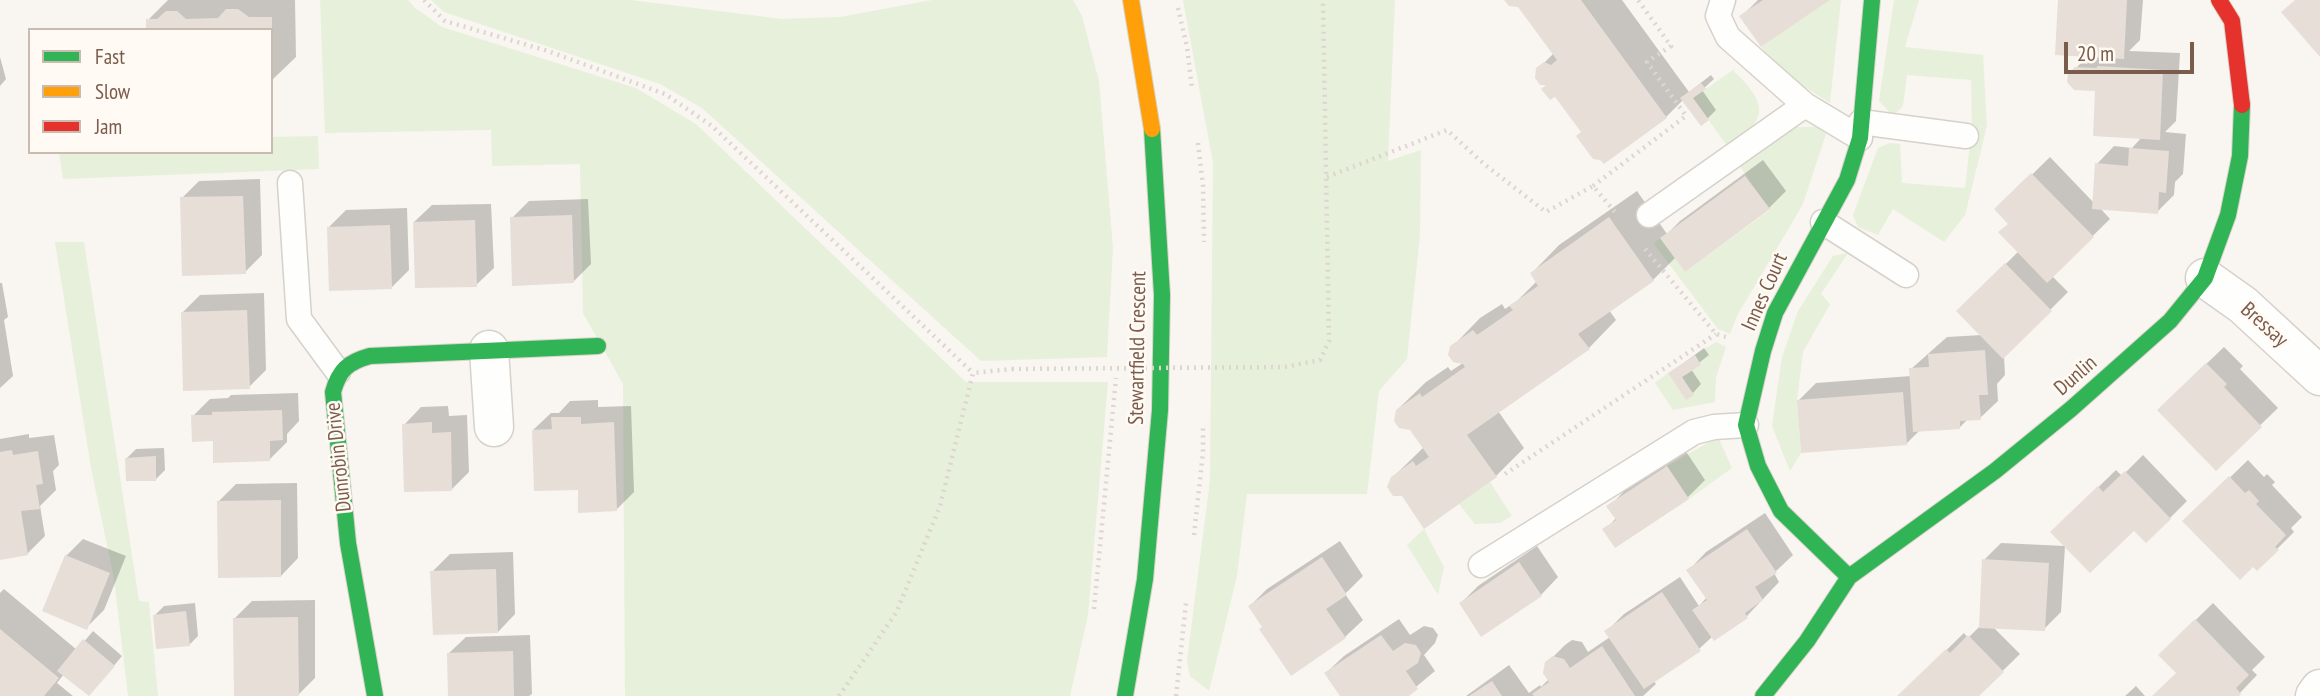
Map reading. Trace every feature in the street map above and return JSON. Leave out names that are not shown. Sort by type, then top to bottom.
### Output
[{"type":"street","name":"Stewartfield Crescent","points":[[1125,696],[1145,579],[1160,410],[1162,295],[1152,122],[1130,0]]},
{"type":"street","name":"Innes Court","points":[[1849,577],[1781,511],[1758,466],[1746,425],[1775,313],[1847,180],[1861,130],[1872,0]]},
{"type":"street","name":"Dunlin","points":[[1763,696],[1807,640],[1849,577],[1995,471],[2071,409],[2170,321],[2205,278],[2228,215],[2240,156],[2242,98],[2232,21],[2219,0]]},
{"type":"street","name":"Bressay","points":[[2205,278],[2243,305],[2320,376]]},
{"type":"street","name":"Dunrobin Drive","points":[[375,696],[348,543],[333,392],[338,372],[348,362],[370,356],[598,346]]},
{"type":"street","points":[[489,350],[494,427]]},
{"type":"street","points":[[2315,696],[2320,689]]},
{"type":"lane","points":[[1723,0],[1718,16],[1728,37],[1805,105],[1861,130],[1966,136]]},
{"type":"lane","points":[[1649,215],[1805,105]]},
{"type":"lane","points":[[290,183],[299,319],[338,372]]},
{"type":"lane","points":[[1823,222],[1906,275]]},
{"type":"lane","points":[[1481,565],[1694,432],[1714,427],[1746,425]]},
{"type":"path","points":[[424,0],[445,21],[548,51],[664,94],[712,126],[973,373],[1012,369],[1285,367],[1320,360],[1329,341],[1323,0]]},
{"type":"path","points":[[1327,177],[1447,130],[1484,164],[1546,212],[1593,186],[1686,116],[1647,62],[1671,46],[1638,0]]},
{"type":"path","points":[[1593,186],[1622,221]]},
{"type":"path","points":[[1638,240],[1716,334],[1763,351]]},
{"type":"path","points":[[1505,474],[1716,334]]},
{"type":"path","points":[[1094,612],[1117,365]]},
{"type":"path","points":[[839,696],[896,613],[940,506],[973,373]]},
{"type":"green space","points":[[320,0],[408,0],[442,27],[636,88],[696,124],[966,382],[1108,382],[1088,615],[1070,696],[625,696],[623,384],[583,313],[580,164],[492,166],[491,130],[325,133]]},
{"type":"green space","points":[[431,0],[631,0],[782,19],[840,17],[932,0],[1073,0],[1082,16],[1099,81],[1113,248],[1107,357],[981,361],[702,108],[660,84],[444,12]]},
{"type":"green space","points":[[1183,0],[1395,0],[1388,161],[1421,150],[1420,235],[1407,359],[1379,391],[1367,494],[1247,494],[1237,576],[1209,691],[1190,676],[1187,661],[1210,480],[1213,163]]},
{"type":"green space","points":[[1830,0],[1841,0],[1830,103],[1783,73],[1761,47]]},
{"type":"green space","points":[[1894,0],[1919,0],[1905,47],[1983,55],[1987,126],[1965,215],[1944,242],[1893,209],[1878,235],[1858,227],[1853,215],[1878,148],[1890,143],[1900,144],[1902,183],[1965,188],[1972,126],[1971,80],[1907,75],[1903,106],[1893,116],[1879,101]]},
{"type":"green space","points":[[1733,70],[1753,92],[1759,111],[1751,128],[1727,146],[1693,98]]},
{"type":"green space","points":[[1794,127],[1817,127],[1826,134],[1803,204],[1737,316],[1730,334],[1718,329],[1654,244],[1660,238],[1685,272],[1770,210],[1740,166]]},
{"type":"green space","points":[[318,136],[319,169],[63,179],[59,154],[273,154],[273,137]]},
{"type":"green space","points":[[55,242],[84,242],[139,601],[149,602],[158,696],[128,696],[114,579],[91,468]]},
{"type":"green space","points":[[1848,253],[1821,294],[1830,304],[1803,352],[1797,400],[1801,453],[1790,471],[1772,426],[1782,357],[1798,311],[1833,256]]},
{"type":"green space","points":[[1716,342],[1726,347],[1716,377],[1715,402],[1673,410],[1655,383],[1668,373],[1686,399],[1693,394],[1682,377],[1701,365],[1695,355]]},
{"type":"green space","points":[[1718,437],[1732,468],[1689,499],[1667,466]]},
{"type":"green space","points":[[1490,482],[1512,516],[1500,523],[1475,524],[1459,504]]},
{"type":"green space","points":[[1424,529],[1444,567],[1438,595],[1407,545]]},
{"type":"building","points":[[1504,0],[1581,0],[1667,118],[1604,164],[1593,159],[1576,136],[1581,132],[1555,97],[1550,100],[1541,89],[1546,85],[1540,85],[1535,78],[1536,68],[1544,62],[1551,65],[1557,60],[1518,7],[1509,6]]},
{"type":"building","points":[[1763,0],[1830,0],[1761,47],[1739,16]]},
{"type":"building","points":[[2058,0],[2127,0],[2124,59],[2055,55]]},
{"type":"building","points":[[2295,0],[2320,0],[2320,57],[2281,12]]},
{"type":"building","points":[[226,9],[238,9],[249,17],[272,17],[272,28],[146,28],[146,19],[157,19],[166,11],[177,11],[186,19],[218,18]]},
{"type":"building","points":[[2075,67],[2163,70],[2160,140],[2093,136],[2095,91],[2074,90],[2067,82],[2068,74]]},
{"type":"building","points":[[1701,83],[1706,89],[1693,98],[1709,120],[1701,126],[1680,98]]},
{"type":"building","points":[[2129,148],[2169,151],[2166,193],[2159,192],[2158,214],[2092,209],[2095,163],[2128,166]]},
{"type":"building","points":[[2031,173],[2094,237],[2047,283],[1998,232],[2008,224],[1994,209]]},
{"type":"building","points":[[1745,176],[1770,209],[1685,272],[1660,238]]},
{"type":"building","points":[[243,196],[246,274],[182,276],[180,197]]},
{"type":"building","points":[[572,215],[574,283],[512,286],[510,217]]},
{"type":"building","points":[[1609,217],[1654,281],[1578,334],[1590,349],[1467,435],[1497,477],[1424,529],[1402,496],[1393,496],[1387,487],[1391,477],[1413,461],[1416,466],[1429,457],[1410,430],[1399,428],[1394,421],[1396,410],[1420,393],[1422,397],[1465,367],[1453,362],[1448,355],[1450,346],[1473,330],[1477,335],[1513,310],[1509,306],[1538,286],[1530,273]]},
{"type":"building","points":[[475,220],[477,287],[415,288],[413,222]]},
{"type":"building","points":[[390,225],[392,289],[329,291],[327,227]]},
{"type":"building","points":[[2005,263],[2052,311],[2003,359],[1956,311]]},
{"type":"building","points":[[247,310],[250,389],[183,391],[181,312]]},
{"type":"building","points":[[1985,350],[1988,395],[1979,395],[1981,420],[1960,421],[1960,429],[1913,432],[1909,368],[1929,367],[1928,354]]},
{"type":"building","points":[[1695,355],[1701,365],[1682,377],[1694,395],[1686,400],[1668,373]]},
{"type":"building","points":[[2206,363],[2227,384],[2224,387],[2262,427],[2216,471],[2157,410]]},
{"type":"building","points":[[1903,392],[1907,445],[1801,453],[1797,400]]},
{"type":"building","points":[[282,410],[283,440],[270,441],[270,461],[213,463],[213,441],[192,442],[191,415]]},
{"type":"building","points":[[551,417],[581,417],[581,424],[614,422],[617,511],[578,513],[578,490],[534,491],[532,430],[552,429]]},
{"type":"building","points":[[432,422],[432,433],[451,432],[452,491],[404,492],[402,424]]},
{"type":"building","points":[[12,450],[13,455],[38,451],[43,484],[36,485],[40,509],[21,511],[28,555],[0,560],[0,452]]},
{"type":"building","points":[[156,456],[156,481],[126,481],[125,458]]},
{"type":"building","points":[[1667,466],[1689,499],[1615,548],[1602,529],[1616,520],[1606,506]]},
{"type":"building","points":[[2125,471],[2171,519],[2146,543],[2134,531],[2090,573],[2050,532],[2098,486],[2103,492]]},
{"type":"building","points":[[2229,476],[2245,493],[2249,490],[2259,501],[2256,504],[2286,535],[2275,547],[2279,550],[2257,571],[2253,567],[2240,580],[2182,521]]},
{"type":"building","points":[[281,500],[281,577],[218,578],[217,501]]},
{"type":"building","points":[[1747,529],[1777,573],[1755,587],[1763,600],[1745,613],[1748,618],[1714,641],[1692,610],[1707,600],[1686,570]]},
{"type":"building","points":[[65,555],[110,573],[87,630],[42,611]]},
{"type":"building","points":[[1322,557],[1347,595],[1326,609],[1346,638],[1291,676],[1259,629],[1262,627],[1248,606]]},
{"type":"building","points":[[1982,559],[2049,563],[2045,631],[1979,628]]},
{"type":"building","points":[[1519,562],[1542,596],[1481,637],[1459,603]]},
{"type":"building","points":[[496,569],[498,633],[433,635],[430,571]]},
{"type":"building","points":[[1662,592],[1701,651],[1644,689],[1604,631]]},
{"type":"building","points":[[186,611],[190,646],[156,649],[153,615]]},
{"type":"building","points":[[298,617],[299,696],[234,696],[233,618]]},
{"type":"building","points":[[2195,619],[2249,675],[2236,688],[2241,694],[2239,696],[2152,696],[2176,673],[2158,655]]},
{"type":"building","points":[[0,629],[59,678],[44,696],[0,696]]},
{"type":"building","points":[[1381,635],[1393,651],[1405,643],[1416,645],[1421,653],[1418,663],[1406,671],[1418,689],[1409,696],[1340,696],[1324,673]]},
{"type":"building","points":[[1968,635],[2004,672],[1979,696],[1897,696],[1946,649],[1950,653]]},
{"type":"building","points":[[83,639],[115,666],[89,696],[57,671]]},
{"type":"building","points":[[1602,646],[1635,696],[1532,694],[1549,682],[1543,673],[1545,662],[1553,656],[1564,659],[1570,668]]},
{"type":"building","points":[[513,651],[514,696],[448,696],[447,653]]},
{"type":"building","points":[[1492,681],[1502,696],[1469,696]]},
{"type":"traffic: fast","points":[[1849,577],[1781,511],[1758,466],[1746,425],[1775,313],[1847,180],[1860,138],[1872,0]]},
{"type":"traffic: fast","points":[[1763,696],[1807,641],[1849,577],[1995,471],[2071,409],[2170,321],[2205,278],[2228,215],[2240,156],[2242,105]]},
{"type":"traffic: fast","points":[[1125,696],[1145,579],[1160,410],[1162,295],[1152,129]]},
{"type":"traffic: fast","points":[[375,696],[348,543],[333,392],[338,378],[350,364],[370,356],[598,346]]},
{"type":"traffic: slow","points":[[1131,0],[1152,129]]},
{"type":"traffic: jam","points":[[2219,0],[2232,21],[2242,105]]}]
